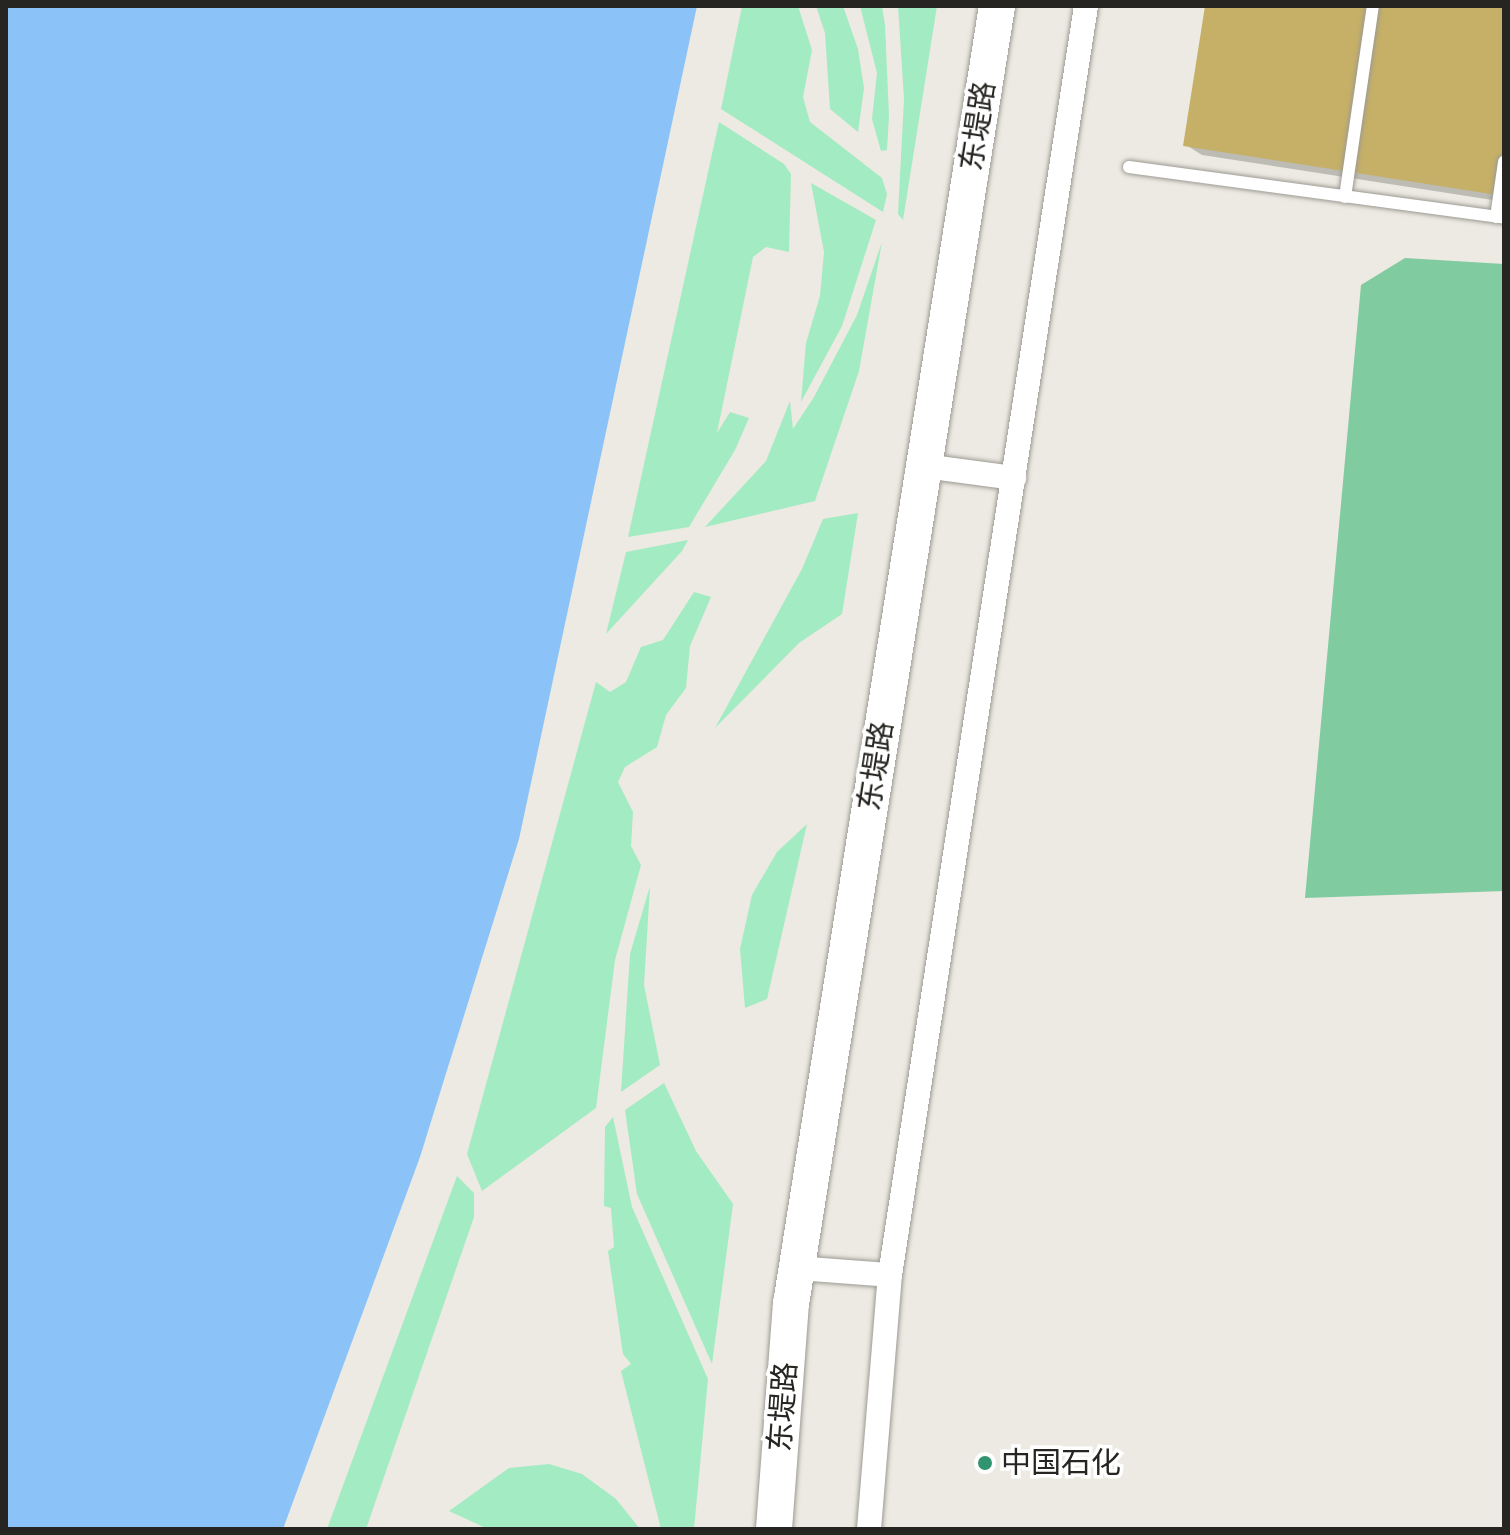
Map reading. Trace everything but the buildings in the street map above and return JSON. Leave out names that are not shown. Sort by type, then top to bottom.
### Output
[{"type":"main road","name":"东堤路","points":[[774,1529],[797,1268],[997,6]]},
{"type":"street","points":[[869,1529],[890,1275],[1086,6]]},
{"type":"street","points":[[924,466],[1014,478]]},
{"type":"street","points":[[797,1268],[890,1275]]},
{"type":"lane","points":[[1345,197],[1373,6]]},
{"type":"lane","points":[[1129,167],[1500,218],[1504,162]]},
{"type":"green space","points":[[742,6],[798,6],[812,50],[803,97],[810,122],[882,178],[887,194],[883,212],[721,109]]},
{"type":"green space","points":[[816,6],[843,6],[858,49],[864,88],[858,132],[830,109],[825,33]]},
{"type":"green space","points":[[860,6],[882,6],[885,25],[889,116],[887,150],[881,151],[872,119],[877,73]]},
{"type":"green space","points":[[898,6],[937,6],[903,220],[898,214],[904,99]]},
{"type":"green space","points":[[719,122],[784,164],[791,174],[789,252],[766,247],[753,257],[717,433],[730,412],[749,418],[735,450],[689,527],[628,537]]},
{"type":"green space","points":[[811,183],[876,220],[842,326],[801,402],[806,343],[820,296],[824,252]]},
{"type":"green space","points":[[882,242],[859,371],[815,501],[705,527],[766,461],[790,401],[793,429],[814,397],[857,315]]},
{"type":"green space","points":[[1405,258],[1504,264],[1504,891],[1305,898],[1361,285]]},
{"type":"green space","points":[[858,513],[842,614],[799,643],[715,728],[802,569],[823,519]]},
{"type":"green space","points":[[688,540],[682,551],[606,634],[626,552]]},
{"type":"green space","points":[[694,592],[711,597],[690,646],[686,688],[666,715],[657,747],[625,767],[618,782],[633,812],[631,846],[641,865],[615,960],[596,1108],[482,1191],[467,1154],[596,682],[610,692],[626,682],[641,647],[663,640]]},
{"type":"green space","points":[[807,824],[767,999],[745,1008],[740,949],[752,895],[777,852]]},
{"type":"green space","points":[[650,886],[644,985],[660,1065],[621,1092],[630,954]]},
{"type":"green space","points":[[664,1083],[696,1151],[733,1204],[712,1364],[637,1194],[625,1110]]},
{"type":"green space","points":[[613,1117],[632,1207],[708,1379],[694,1529],[661,1529],[621,1371],[631,1364],[623,1354],[608,1251],[614,1247],[611,1208],[604,1206],[605,1127]]},
{"type":"green space","points":[[457,1176],[474,1193],[474,1217],[366,1529],[327,1529]]},
{"type":"green space","points":[[549,1464],[582,1474],[616,1499],[640,1529],[488,1529],[449,1511],[509,1468]]},
{"type":"water","points":[[6,6],[697,6],[519,839],[420,1157],[283,1529],[6,1529]]},
{"type":"place","name":"中国石化","points":[[985,1463]]}]
